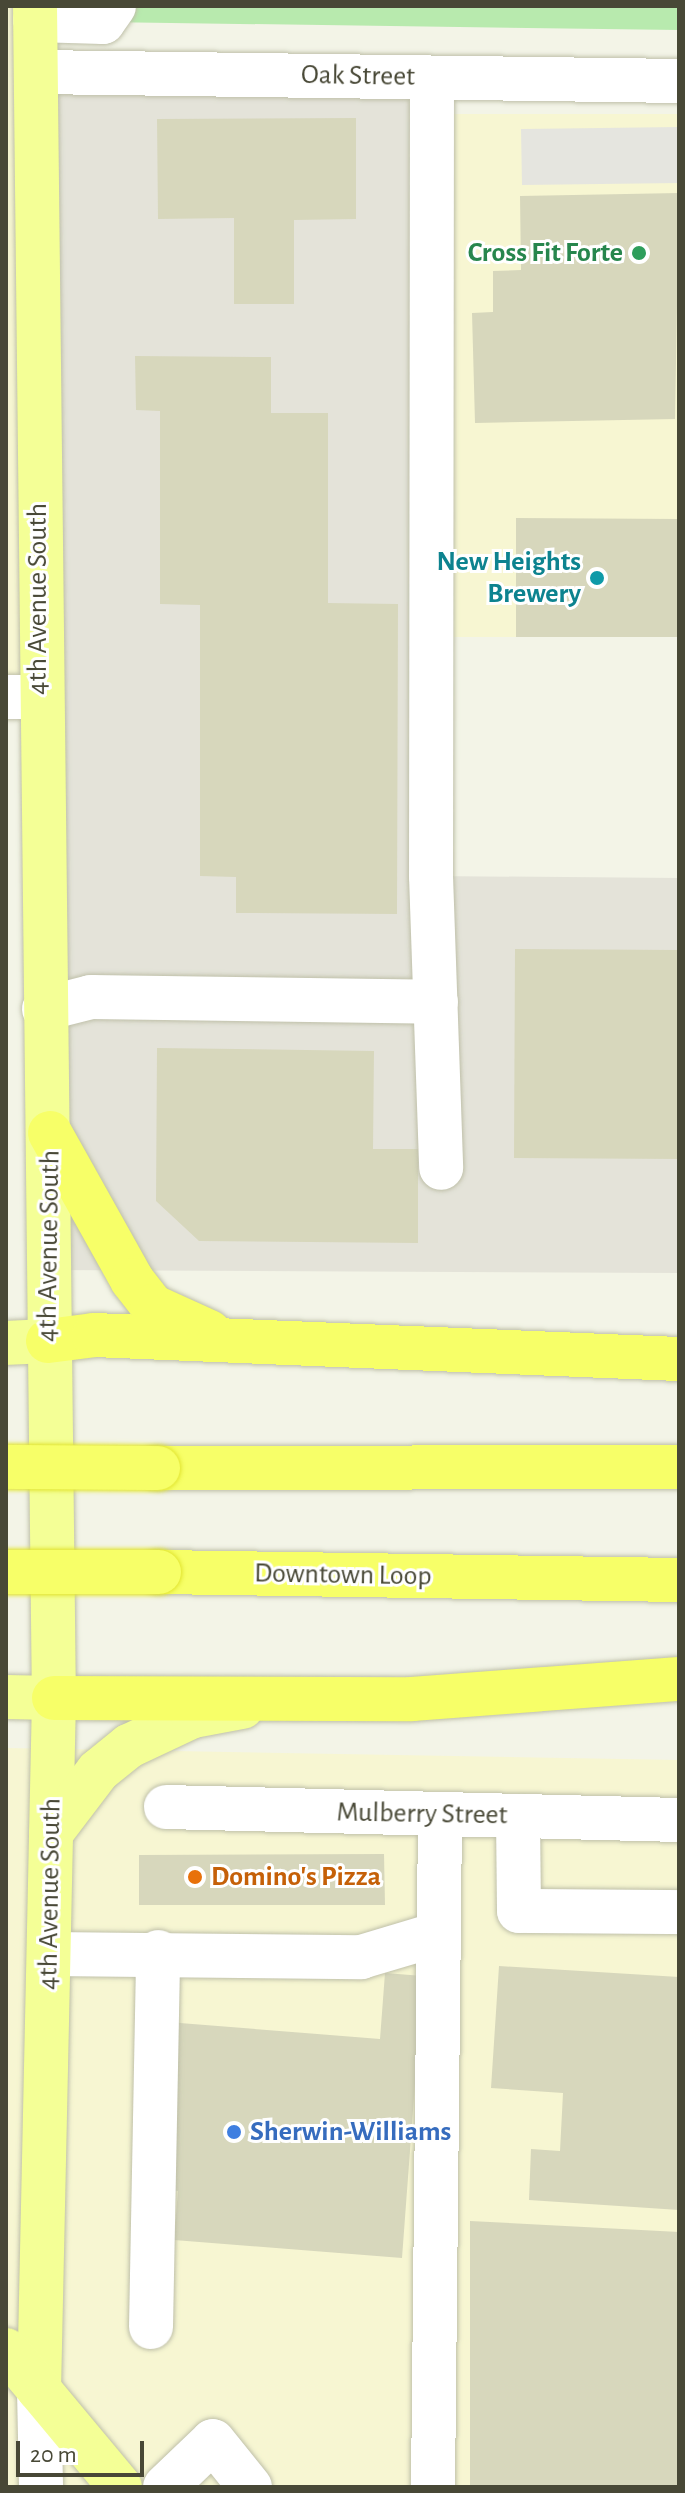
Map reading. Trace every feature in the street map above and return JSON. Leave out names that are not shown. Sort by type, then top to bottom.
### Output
[{"type":"highway","points":[[50,1133],[114,1256],[152,1306],[208,1332],[271,1343]]},
{"type":"highway","points":[[27,1342],[94,1335],[679,1359]]},
{"type":"highway","points":[[6,1467],[679,1467]]},
{"type":"highway","name":"Downtown Loop","points":[[6,1572],[679,1580]]},
{"type":"highway","points":[[54,1698],[412,1699],[679,1679]]},
{"type":"main road","name":"4th Avenue South","points":[[35,13],[37,72],[22,697],[50,1133],[27,1342],[54,1698],[39,2390]]},
{"type":"main road","points":[[6,1697],[54,1698]]},
{"type":"main road","points":[[51,1833],[98,1771],[129,1746],[193,1716],[285,1700]]},
{"type":"main road","points":[[6,2350],[120,2487]]},
{"type":"street","points":[[35,13],[103,22],[114,6]]},
{"type":"street","name":"Oak Street","points":[[37,72],[679,81]]},
{"type":"street","points":[[432,78],[436,1002],[441,1168]]},
{"type":"street","points":[[44,1009],[91,997],[436,1002]]},
{"type":"street","name":"Mulberry Street","points":[[166,1807],[679,1820]]},
{"type":"street","points":[[433,2487],[440,1814]]},
{"type":"street","points":[[518,1816],[519,1911],[679,1912]]},
{"type":"street","points":[[49,1954],[158,1952],[361,1957],[438,1934]]},
{"type":"street","points":[[151,2327],[158,1952]]},
{"type":"street","name":"4th Avenue South","points":[[39,2390],[41,2487]]},
{"type":"street","points":[[165,2487],[213,2441],[250,2487]]},
{"type":"shaded area","points":[[6,6],[35,6],[38,697],[6,697]]},
{"type":"shaded area","points":[[37,72],[432,78],[432,876],[679,878],[679,1273],[49,1270]]},
{"type":"shaded area","points":[[432,114],[679,114],[679,637],[432,637]]},
{"type":"shaded area","points":[[679,127],[679,183],[522,185],[521,129]]},
{"type":"shaded area","points":[[6,1748],[679,1760],[679,2487],[6,2487]]},
{"type":"green space","points":[[103,6],[679,6],[679,30],[103,22]]},
{"type":"building","points":[[356,118],[356,219],[294,220],[294,304],[234,304],[234,218],[158,219],[157,119]]},
{"type":"building","points":[[679,193],[675,419],[475,423],[472,313],[493,312],[493,271],[521,270],[520,196]]},
{"type":"building","points":[[135,356],[271,357],[271,413],[328,413],[328,603],[398,604],[397,914],[236,913],[236,877],[200,876],[200,605],[160,604],[160,411],[136,410]]},
{"type":"building","name":"New Heights Brewery","points":[[516,518],[679,519],[679,637],[516,637]]},
{"type":"building","points":[[515,949],[679,950],[679,1159],[514,1158]]},
{"type":"building","points":[[157,1048],[374,1051],[373,1149],[418,1149],[418,1243],[199,1241],[156,1201]]},
{"type":"building","points":[[384,1854],[385,1905],[139,1905],[139,1855]]},
{"type":"building","points":[[499,1966],[679,1977],[679,2210],[529,2200],[531,2149],[560,2151],[563,2093],[491,2088]]},
{"type":"building","points":[[385,1973],[423,1976],[402,2258],[174,2240],[178,2191],[153,2188],[167,2022],[380,2039]]},
{"type":"building","points":[[470,2221],[679,2232],[679,2487],[470,2487]]},
{"type":"place","name":"Cross Fit Forte","points":[[639,253]]},
{"type":"place","name":"New Heights Brewery","points":[[597,578]]},
{"type":"place","name":"Domino's Pizza","points":[[195,1877]]},
{"type":"place","name":"Sherwin-Williams","points":[[234,2132]]}]
